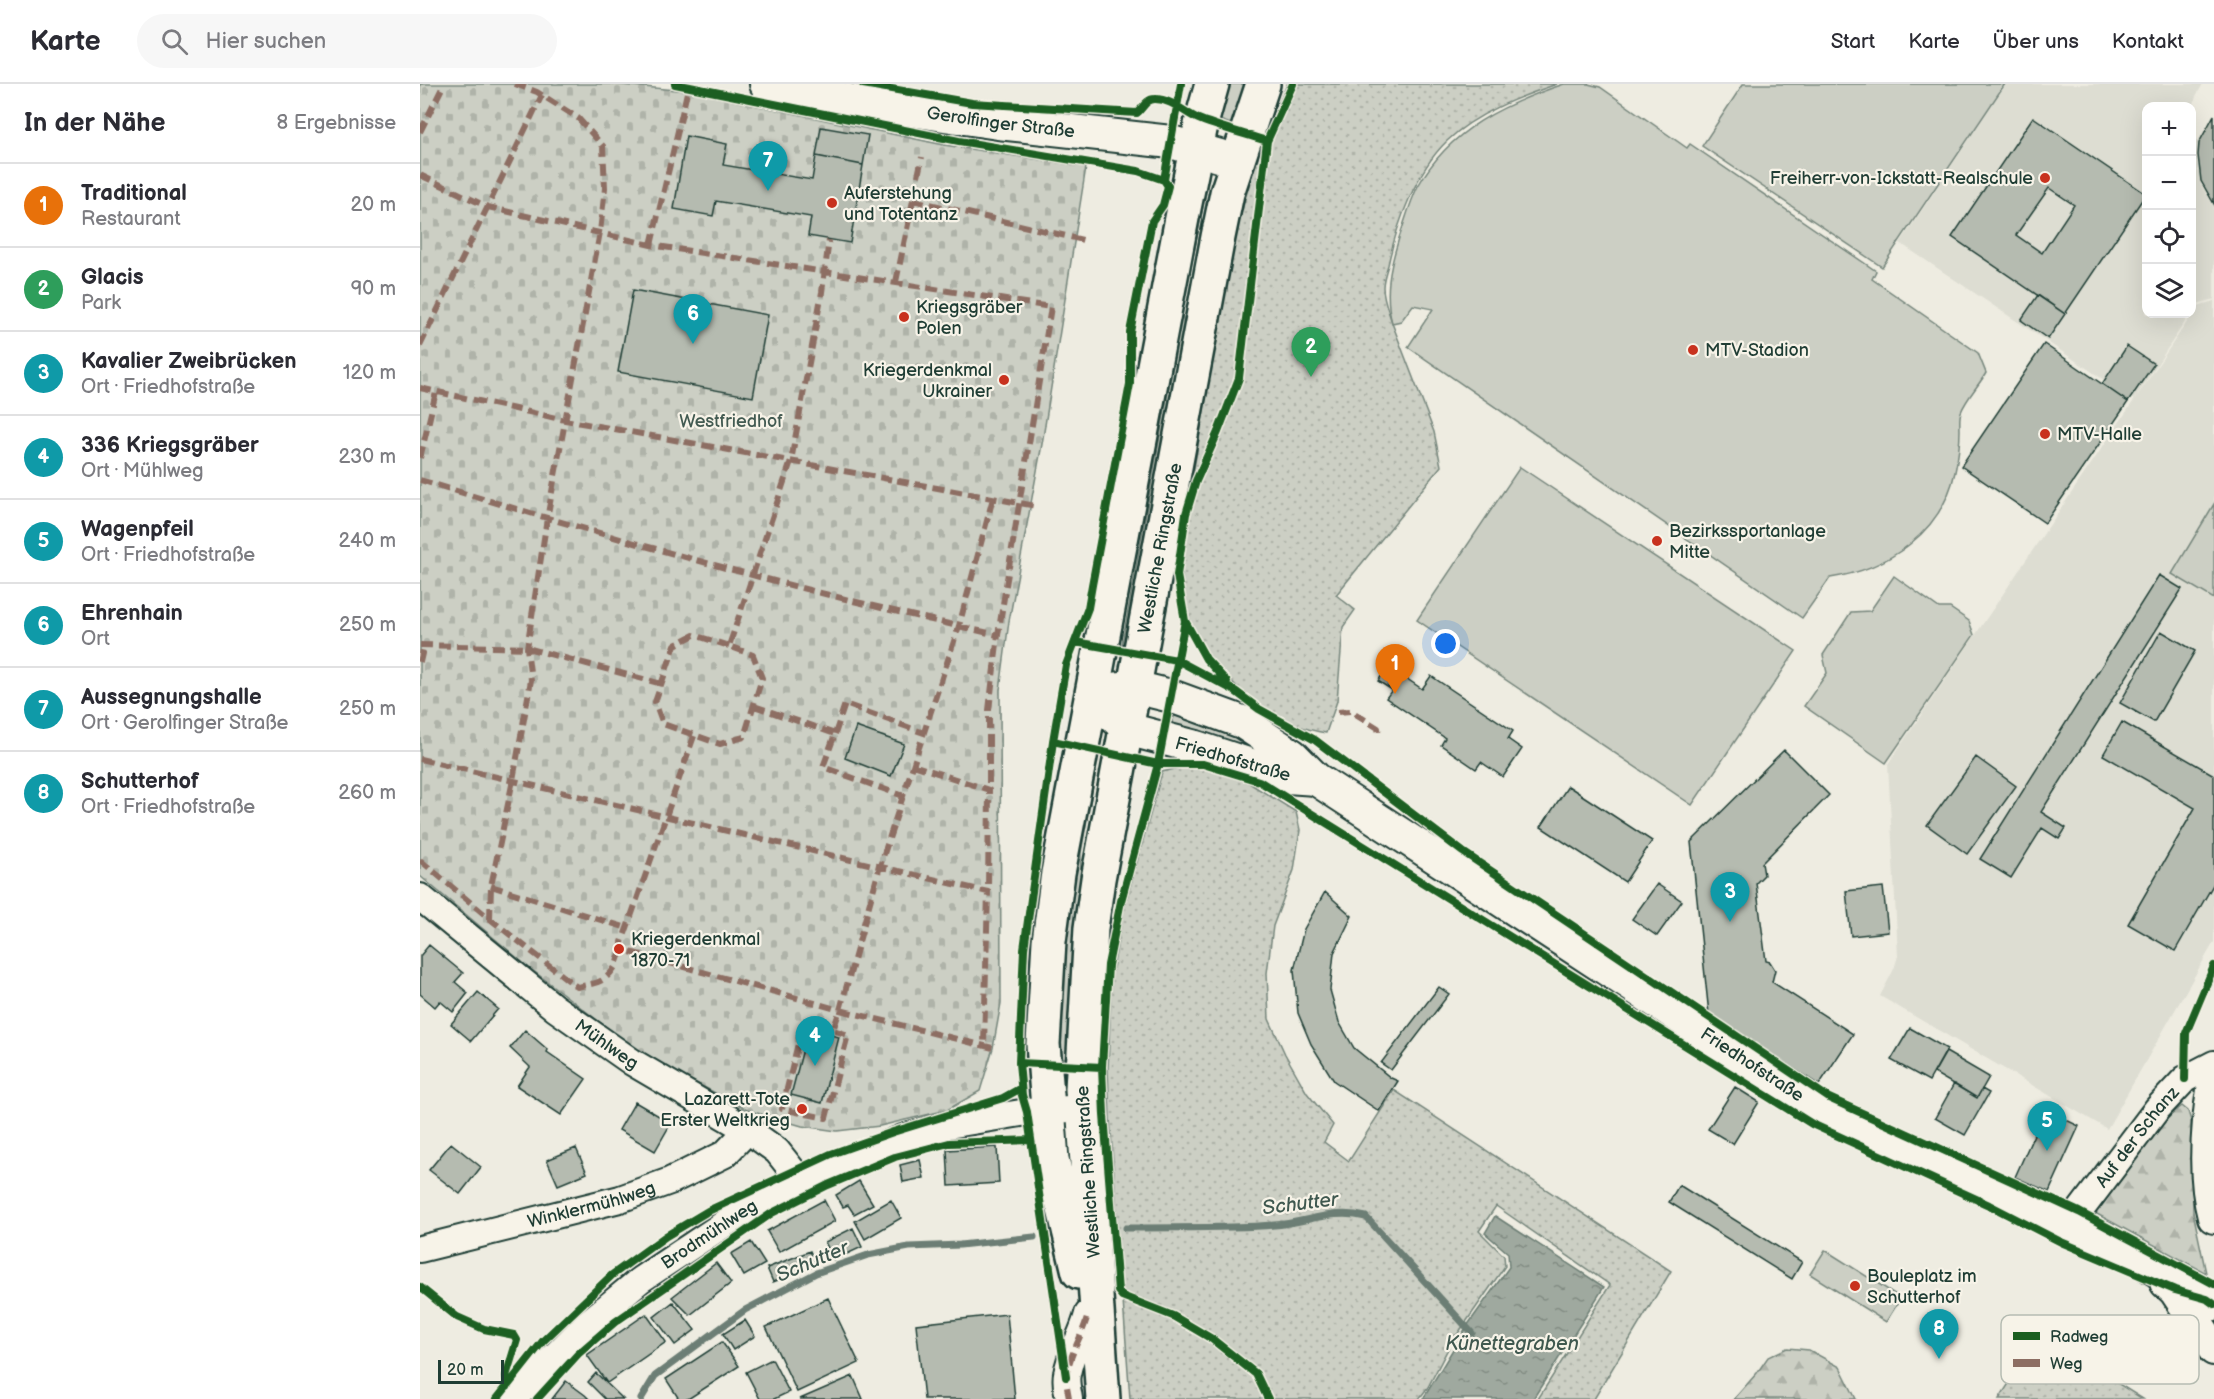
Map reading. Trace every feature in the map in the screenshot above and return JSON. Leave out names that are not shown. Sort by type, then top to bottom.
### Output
[{"type":"main road","name":"Westliche Ringstraße","points":[[1103,1399],[1093,1328],[1052,1159],[1042,1044],[1052,915],[1196,148],[1212,84]]},
{"type":"main road","name":"Westliche Ringstraße","points":[[1093,1328],[1097,1295],[1082,1066],[1091,928],[1218,237],[1227,194],[1263,84]]},
{"type":"street","name":"Gerolfinger Straße","points":[[766,84],[868,93],[998,123],[1166,141],[1237,161]]},
{"type":"street","name":"Friedhofstraße","points":[[1092,695],[1111,689],[1134,687],[1178,699],[1242,722],[1292,755],[1316,778],[1822,1110],[2070,1224],[2143,1262],[2214,1304]]},
{"type":"street","points":[[1092,695],[1126,729]]},
{"type":"street","name":"Friedhofstraße","points":[[1126,729],[1196,747],[1287,777],[1316,778]]},
{"type":"street","name":"Mühlweg","points":[[420,897],[555,1008],[632,1062],[748,1130],[777,1151],[800,1180]]},
{"type":"street","name":"Auf der Schanz","points":[[2070,1224],[2157,1109],[2185,1079],[2214,1064]]},
{"type":"street","points":[[2214,1084],[2209,1113],[2207,1162],[2214,1217]]},
{"type":"street","name":"Brodmühlweg","points":[[515,1399],[524,1387],[588,1323],[640,1280],[745,1210],[800,1180],[903,1138],[948,1125],[1047,1110],[1083,1108]]},
{"type":"street","name":"Winklermühlweg","points":[[420,1249],[620,1199],[670,1180],[725,1154],[748,1130]]},
{"type":"street","points":[[2143,1262],[2175,1290],[2192,1315]]},
{"type":"street","name":"Westliche Ringstraße","points":[[1069,1399],[1066,1377],[1069,1363],[1086,1326],[1093,1328]]},
{"type":"street","points":[[2199,1326],[2214,1349]]},
{"type":"shaded area","name":"Freiherr-von-Ickstatt-Realschule","points":[[2006,84],[2203,84],[2194,102],[2142,102],[2142,318],[2187,318],[2134,400],[1900,243]]},
{"type":"shaded area","points":[[2196,138],[2201,185],[2214,206],[2214,299],[2197,304]]},
{"type":"shaded area","points":[[2214,301],[2214,942],[2107,1129],[1880,996],[1898,956],[1888,764],[2190,318],[2196,318],[2198,306]]},
{"type":"green space","name":"Westfriedhof","points":[[420,84],[611,84],[687,91],[944,145],[1086,167],[1042,444],[1009,621],[1000,690],[1001,1003],[993,1048],[980,1091],[947,1110],[880,1126],[837,1131],[802,1126],[747,1110],[640,1053],[527,966],[420,876]]},
{"type":"green space","points":[[1227,84],[1246,84],[1234,125],[1214,118]]},
{"type":"green space","points":[[1287,84],[1557,84],[1499,107],[1458,131],[1436,153],[1426,167],[1402,215],[1383,284],[1383,292],[1392,323],[1434,432],[1441,466],[1336,595],[1355,610],[1343,627],[1337,701],[1326,733],[1305,728],[1284,719],[1263,707],[1226,676],[1198,638],[1189,618],[1182,578],[1188,505],[1231,259],[1254,170]]},
{"type":"green space","name":"MTV-Stadion","points":[[1564,84],[1588,84],[1600,87],[1687,148],[1690,144],[1876,271],[1872,279],[1978,353],[1986,373],[1961,412],[1955,472],[1948,494],[1938,513],[1925,530],[1892,557],[1872,566],[1830,578],[1802,618],[1408,347],[1433,309],[1413,305],[1401,321],[1392,323],[1388,291],[1393,259],[1413,198],[1431,166],[1462,134],[1481,121],[1520,100]]},
{"type":"green space","points":[[1743,84],[2005,84],[1882,267],[1702,146]]},
{"type":"green space","points":[[1204,175],[1209,176],[1182,312],[1186,339],[1128,645],[1122,644],[1173,364],[1169,343]]},
{"type":"green space","points":[[1520,467],[1796,651],[1692,805],[1417,620]]},
{"type":"green space","points":[[2214,504],[2214,599],[2172,574]]},
{"type":"green space","points":[[1894,576],[1939,608],[1950,608],[1969,621],[1974,635],[1886,763],[1804,706],[1827,673],[1823,655],[1851,612],[1870,611]]},
{"type":"green space","points":[[1175,713],[1250,742],[1287,761],[1170,732]]},
{"type":"green space","points":[[1092,763],[1097,764],[1081,853],[1071,1059],[1057,1059],[1066,907]]},
{"type":"green space","points":[[1193,765],[1249,783],[1296,812],[1300,830],[1294,870],[1273,926],[1267,973],[1269,1019],[1307,1093],[1333,1125],[1324,1142],[1349,1161],[1394,1090],[1671,1271],[1594,1399],[1538,1399],[1610,1285],[1496,1206],[1479,1231],[1504,1256],[1505,1266],[1450,1345],[1428,1387],[1419,1399],[1130,1399],[1110,1118],[1108,1069],[1112,974],[1124,909],[1162,772]]},
{"type":"green space","points":[[2182,1106],[2188,1111],[2191,1121],[2193,1212],[2206,1273],[2095,1213],[2158,1125]]},
{"type":"green space","name":"Bouleplatz im Schutterhof","points":[[1825,1250],[1901,1298],[1886,1322],[1810,1274]]},
{"type":"green space","points":[[1787,1348],[1809,1350],[1840,1367],[1856,1399],[1734,1399],[1768,1357]]},
{"type":"green space","points":[[2009,1384],[2119,1384],[2143,1399],[1999,1399]]},
{"type":"water","name":"Künettegraben","points":[[1495,1216],[1604,1287],[1533,1399],[1423,1399],[1467,1326],[1509,1267],[1508,1253],[1485,1233]]},
{"type":"building","points":[[2214,115],[2214,204],[2201,181],[2198,155],[2199,143]]},
{"type":"building","points":[[2033,117],[2142,191],[2142,200],[2065,314],[1952,237]],"holes":[[[2049,188],[2074,205],[2042,253],[2016,235]]]},
{"type":"building","points":[[821,127],[868,135],[863,165],[816,156]]},
{"type":"building","points":[[686,136],[727,144],[723,165],[812,180],[816,156],[863,165],[850,243],[808,236],[811,217],[716,201],[713,216],[674,209]]},
{"type":"building","points":[[633,290],[768,315],[753,397],[618,372]]},
{"type":"building","points":[[2038,295],[2065,314],[2048,339],[2021,320]]},
{"type":"building","name":"MTV-Halle","points":[[2044,344],[2128,402],[2045,523],[1961,466]]},
{"type":"building","points":[[2127,346],[2154,364],[2128,402],[2102,384]]},
{"type":"building","points":[[2159,575],[2182,589],[2041,812],[2066,828],[2059,839],[2042,828],[2011,878],[1980,859]]},
{"type":"building","points":[[2161,631],[2195,651],[2154,722],[2120,703]]},
{"type":"building","points":[[1388,666],[1422,689],[1431,676],[1513,731],[1508,739],[1522,749],[1503,777],[1481,762],[1476,769],[1441,745],[1445,738],[1386,698],[1392,690],[1378,681]]},
{"type":"building","points":[[2122,722],[2214,775],[2214,883],[2175,951],[2128,924],[2195,808],[2103,755]]},
{"type":"building","points":[[856,727],[904,744],[891,776],[845,758]]},
{"type":"building","points":[[1784,750],[1829,795],[1762,863],[1764,875],[1756,883],[1766,961],[1770,962],[1775,970],[1772,982],[1853,1034],[1819,1085],[1709,1014],[1691,842]]},
{"type":"building","points":[[1976,757],[2016,786],[1967,854],[1927,825]]},
{"type":"building","points":[[1568,786],[1652,841],[1625,882],[1541,827]]},
{"type":"building","points":[[1657,884],[1682,901],[1657,936],[1632,919]]},
{"type":"building","points":[[1883,887],[1888,932],[1851,936],[1846,891]]},
{"type":"building","points":[[1325,892],[1352,916],[1334,953],[1330,990],[1339,1022],[1354,1048],[1391,1078],[1398,1081],[1379,1111],[1334,1081],[1311,1044],[1298,1013],[1294,970],[1304,929]]},
{"type":"building","points":[[429,945],[463,973],[455,982],[468,993],[453,1012],[440,1001],[435,1007],[420,994],[420,956]]},
{"type":"building","points":[[1439,987],[1449,994],[1391,1070],[1381,1063]]},
{"type":"building","points":[[478,992],[498,1009],[471,1041],[451,1024]]},
{"type":"building","points":[[1910,1028],[1947,1049],[1929,1081],[1891,1060]]},
{"type":"building","points":[[525,1030],[548,1050],[547,1052],[586,1079],[561,1115],[517,1086],[530,1067],[510,1048]]},
{"type":"building","points":[[808,1030],[839,1037],[822,1103],[791,1095]]},
{"type":"building","points":[[1946,1052],[1989,1077],[1977,1098],[1934,1073]]},
{"type":"building","points":[[1954,1084],[1977,1098],[1982,1089],[1989,1093],[1965,1135],[1935,1118]]},
{"type":"building","points":[[1735,1087],[1759,1102],[1733,1144],[1708,1129]]},
{"type":"building","points":[[635,1102],[671,1123],[655,1151],[619,1130]]},
{"type":"building","points":[[2045,1110],[2079,1126],[2049,1192],[2015,1177]]},
{"type":"building","points":[[451,1143],[481,1167],[460,1194],[429,1170]]},
{"type":"building","points":[[997,1147],[999,1183],[949,1186],[947,1150]]},
{"type":"building","points":[[576,1148],[587,1173],[558,1185],[547,1160]]},
{"type":"building","points":[[920,1160],[924,1178],[903,1182],[900,1165]]},
{"type":"building","points":[[859,1181],[873,1204],[854,1214],[848,1205],[843,1207],[836,1195]]},
{"type":"building","points":[[1679,1185],[1802,1262],[1792,1279],[1669,1202]]},
{"type":"building","points":[[824,1200],[835,1221],[779,1252],[767,1231]]},
{"type":"building","points":[[891,1200],[901,1218],[865,1239],[855,1221]]},
{"type":"building","points":[[853,1228],[862,1247],[834,1260],[825,1242]]},
{"type":"building","points":[[751,1242],[765,1264],[744,1276],[731,1254]]},
{"type":"building","points":[[810,1251],[816,1265],[773,1282],[767,1268]]},
{"type":"building","points":[[716,1263],[731,1283],[690,1315],[672,1297]]},
{"type":"building","points":[[828,1298],[859,1363],[797,1392],[766,1327]]},
{"type":"building","points":[[673,1302],[695,1330],[675,1345],[654,1317]]},
{"type":"building","points":[[646,1314],[666,1342],[607,1383],[587,1355]]},
{"type":"building","points":[[1007,1314],[1015,1399],[924,1399],[916,1324]]},
{"type":"building","points":[[745,1320],[755,1336],[733,1350],[723,1334]]},
{"type":"building","points":[[722,1342],[739,1366],[688,1399],[679,1399],[666,1379]]},
{"type":"building","points":[[772,1359],[789,1392],[774,1399],[760,1399],[746,1372]]},
{"type":"building","points":[[596,1373],[623,1399],[605,1399],[588,1382]]},
{"type":"building","points":[[853,1376],[863,1399],[800,1399]]},
{"type":"building","points":[[566,1381],[585,1395],[589,1399],[552,1399]]},
{"type":"waterway","name":"Schutter","points":[[1126,1228],[1256,1226],[1286,1224],[1342,1214],[1366,1217],[1472,1333]]},
{"type":"waterway","name":"Schutter","points":[[641,1399],[655,1376],[745,1310],[816,1273],[868,1255],[909,1247],[960,1245],[1034,1237]]},
{"type":"marked path","points":[[420,132],[444,84]]},
{"type":"marked path","points":[[490,919],[491,886],[531,680],[527,648],[547,519],[600,232],[605,188],[603,146],[578,118],[537,92],[515,84]]},
{"type":"marked path","points":[[651,245],[689,84]]},
{"type":"marked path","points":[[420,346],[542,95]]},
{"type":"marked path","points":[[896,282],[922,157]]},
{"type":"marked path","points":[[420,175],[488,207],[651,245],[1051,307],[998,635],[989,710],[989,790]]},
{"type":"marked path","points":[[913,200],[1083,240]]},
{"type":"marked path","points":[[729,646],[694,635],[675,645],[655,702],[663,724],[720,744],[744,737],[762,678],[753,655],[729,646],[791,461],[822,292],[829,240]]},
{"type":"marked path","points":[[420,388],[565,420],[1036,506]]},
{"type":"marked path","points":[[420,458],[436,392]]},
{"type":"marked path","points":[[420,480],[708,563],[852,601],[998,635]]},
{"type":"marked path","points":[[694,736],[622,942],[623,950],[840,1010],[880,866],[959,626],[993,498]]},
{"type":"marked path","points":[[420,645],[527,648],[662,684]]},
{"type":"marked path","points":[[420,662],[424,645]]},
{"type":"marked path","points":[[835,734],[845,704],[924,733]]},
{"type":"marked path","points":[[754,706],[835,734],[823,767],[903,796]]},
{"type":"marked path","points":[[1338,712],[1351,711],[1378,728],[1379,736]]},
{"type":"marked path","points":[[420,759],[988,892],[984,1045]]},
{"type":"marked path","points":[[913,765],[989,790],[988,892]]},
{"type":"marked path","points":[[420,860],[490,919],[577,987],[599,982],[607,977],[623,950]]},
{"type":"marked path","points":[[491,886],[627,928]]},
{"type":"marked path","points":[[833,1030],[803,1023],[782,1109],[826,1118],[848,1035],[833,1030],[840,1010],[993,1048]]},
{"type":"marked path","points":[[1069,1399],[1066,1380],[1069,1366],[1088,1314]]},
{"type":"cycle path","points":[[675,84],[959,141],[1138,171],[1164,180],[1168,186],[1163,205],[1152,221],[1130,332],[1130,384],[1088,608],[1066,665],[1024,949],[1019,1063],[1022,1095],[1027,1112],[1066,1377]]},
{"type":"cycle path","points":[[863,84],[972,103],[1137,113],[1149,100],[1155,99],[1168,101],[1201,120],[1267,141]]},
{"type":"cycle path","points":[[1164,180],[1181,84]]},
{"type":"cycle path","points":[[1227,682],[1206,659],[1185,621],[1177,575],[1186,514],[1196,481],[1239,378],[1267,141],[1293,84]]},
{"type":"cycle path","points":[[1185,621],[1158,764],[1121,901],[1108,965],[1102,1067],[1118,1291],[1122,1296],[1173,1316],[1212,1339],[1256,1374],[1268,1399]]},
{"type":"cycle path","points":[[1075,642],[1177,660],[1235,691],[1259,709],[1315,740],[1463,852],[1829,1098],[2079,1212],[2214,1284]]},
{"type":"cycle path","points":[[1053,741],[1158,764],[1203,764],[1259,781],[1812,1124],[1989,1205],[2061,1242],[2175,1290],[2207,1299],[2214,1304]]},
{"type":"cycle path","points":[[2185,1079],[2186,1033],[2214,966]]},
{"type":"cycle path","points":[[1019,1063],[1102,1067]]},
{"type":"cycle path","points":[[497,1399],[543,1341],[612,1275],[666,1236],[708,1211],[831,1154],[1003,1098],[1021,1088]]},
{"type":"cycle path","points":[[537,1399],[578,1354],[615,1322],[772,1213],[828,1185],[895,1157],[949,1143],[1030,1140]]},
{"type":"cycle path","points":[[420,1287],[457,1317],[484,1329],[514,1335],[517,1340],[506,1376],[507,1387]]},
{"type":"place","name":"Freiherr-von-Ickstatt-Realschule","points":[[2045,178]]},
{"type":"place","name":"Aussegnungshalle","points":[[768,191]]},
{"type":"place","name":"Auferstehung und Totentanz","points":[[832,203]]},
{"type":"place","name":"Kriegsgräber Polen","points":[[904,317]]},
{"type":"place","name":"Ehrenhain","points":[[693,344]]},
{"type":"place","name":"MTV-Stadion","points":[[1693,350]]},
{"type":"place","name":"Glacis","points":[[1311,377]]},
{"type":"place","name":"Kriegerdenkmal Ukrainer","points":[[1004,380]]},
{"type":"place","name":"MTV-Halle","points":[[2045,434]]},
{"type":"place","name":"Bezirkssportanlage Mitte","points":[[1657,541]]},
{"type":"place","name":"Traditional","points":[[1395,694]]},
{"type":"place","name":"Kavalier Zweibrücken","points":[[1730,922]]},
{"type":"place","name":"Kriegerdenkmal 1870-71","points":[[619,949]]},
{"type":"place","name":"336 Kriegsgräber","points":[[815,1066]]},
{"type":"place","name":"Lazarett-Tote Erster Weltkrieg","points":[[802,1109]]},
{"type":"place","name":"Wagenpfeil","points":[[2047,1151]]},
{"type":"place","name":"Bouleplatz im Schutterhof","points":[[1855,1286]]},
{"type":"place","name":"Schutterhof","points":[[1939,1359]]}]
